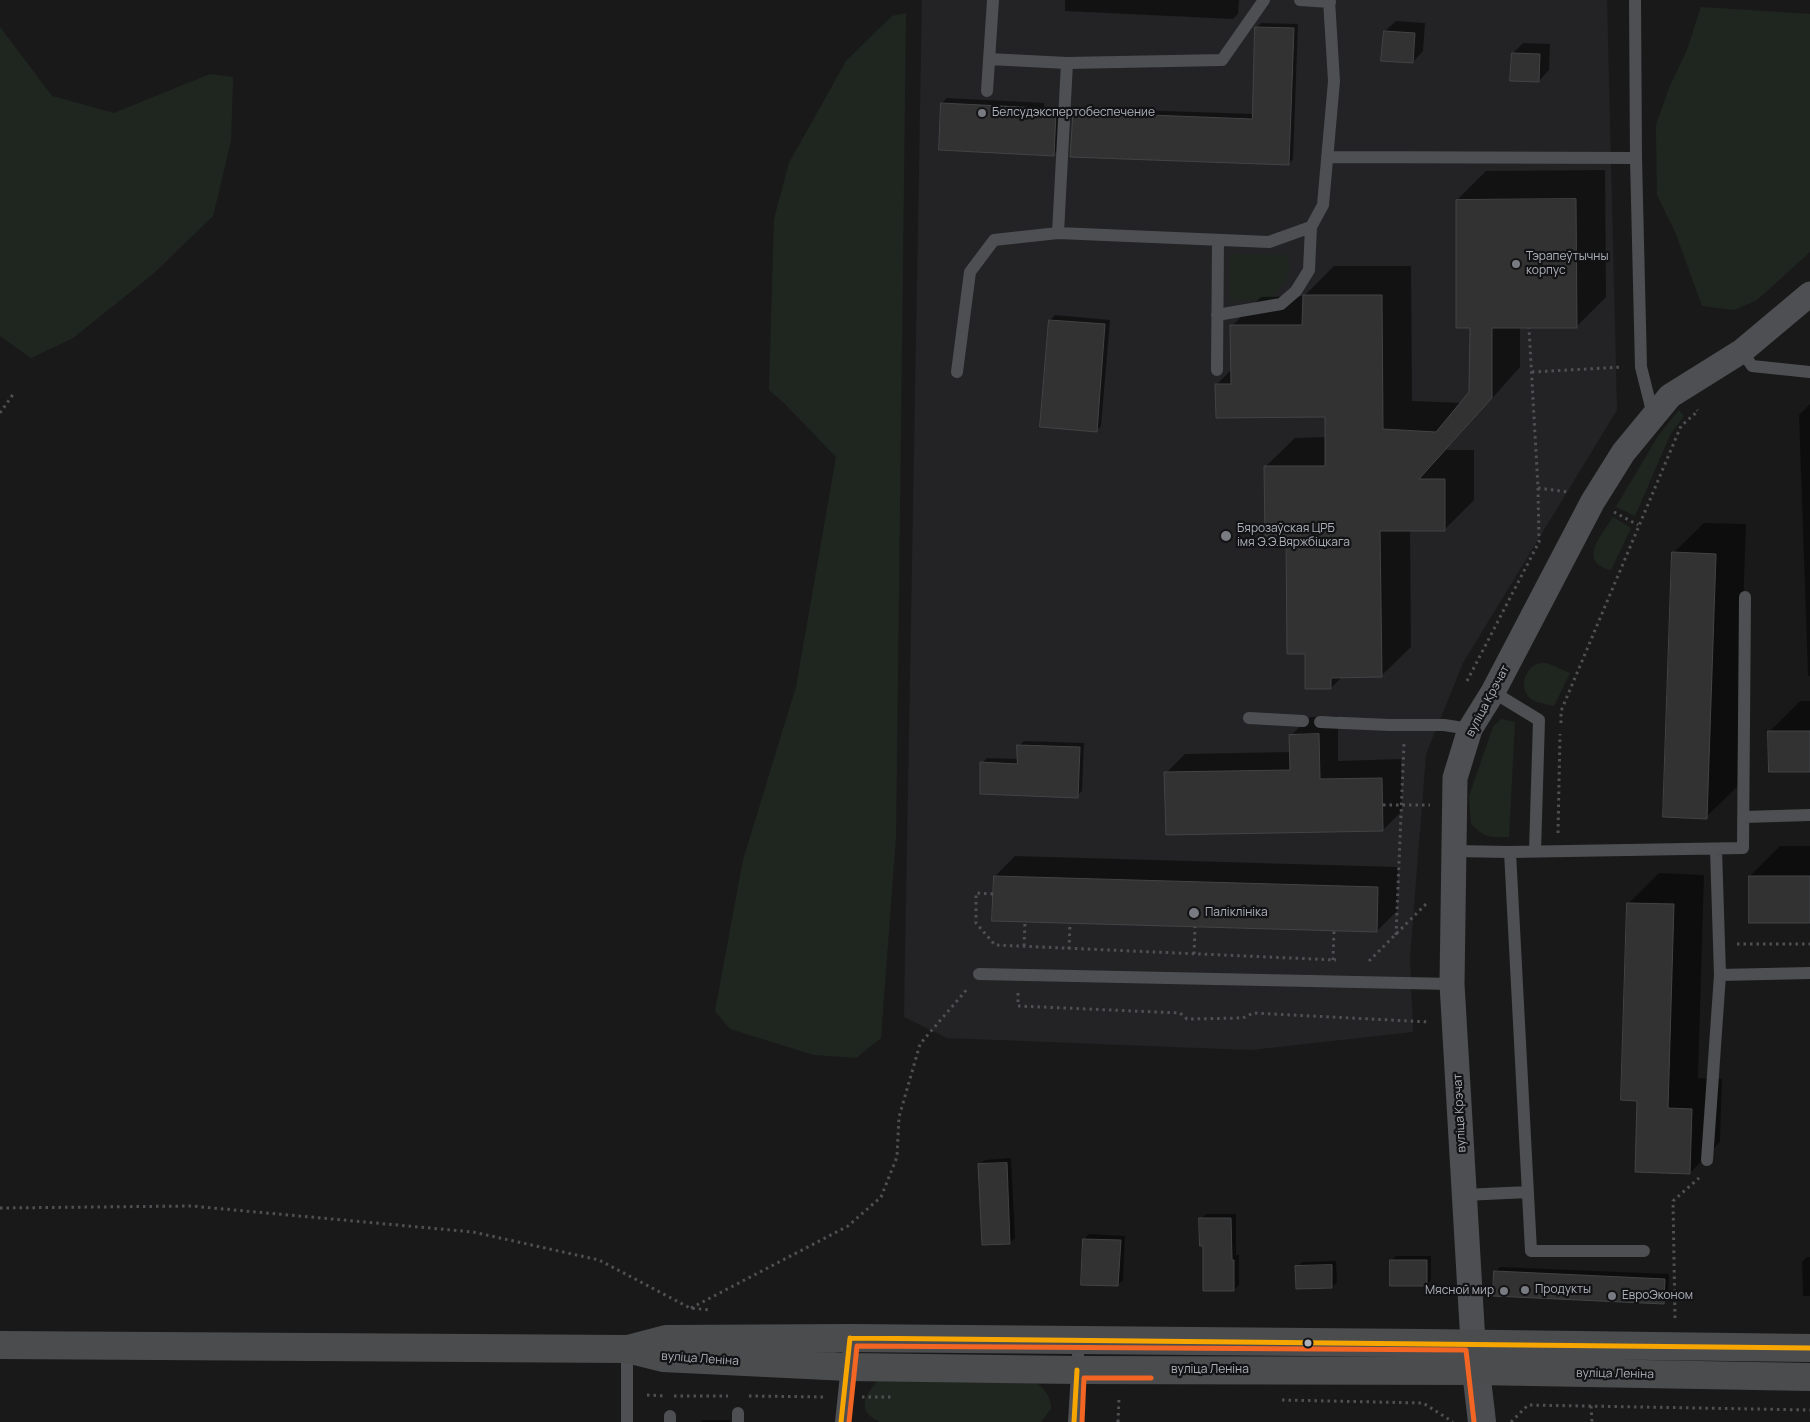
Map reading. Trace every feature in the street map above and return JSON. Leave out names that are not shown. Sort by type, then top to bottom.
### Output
[{"type":"main road","name":"вуліца Леніна","points":[[626,1349],[666,1339],[850,1338],[1810,1348]]},
{"type":"main road","points":[[1473,1343],[1482,1422]]},
{"type":"main road","points":[[0,1345],[626,1349]]},
{"type":"main road","name":"вуліца Леніна","points":[[626,1349],[663,1358],[848,1367],[1077,1370],[1476,1371],[1810,1377]]},
{"type":"street","name":"вуліца Крэчат","points":[[1473,1343],[1452,984],[1456,778],[1470,729],[1493,692],[1593,501],[1623,453],[1670,396],[1742,351],[1810,294]]},
{"type":"lane","points":[[987,91],[993,0]]},
{"type":"lane","points":[[989,59],[1067,63],[1222,60],[1264,0]]},
{"type":"lane","points":[[1217,315],[1281,304],[1296,290],[1309,270],[1311,227],[1323,205],[1334,81],[1329,1],[1300,0]]},
{"type":"lane","points":[[1634,0],[1641,366],[1653,415]]},
{"type":"lane","points":[[1058,233],[1067,63]]},
{"type":"lane","points":[[1327,158],[1636,158]]},
{"type":"lane","points":[[957,372],[970,272],[994,240],[1058,233],[1269,242],[1311,227]]},
{"type":"lane","points":[[1217,370],[1218,240]]},
{"type":"lane","points":[[1742,351],[1752,366],[1810,372]]},
{"type":"lane","points":[[1454,851],[1510,852],[1743,848],[1745,597]]},
{"type":"lane","points":[[1493,692],[1538,720],[1535,851]]},
{"type":"lane","points":[[1249,718],[1304,721]]},
{"type":"lane","points":[[1320,722],[1444,725],[1470,729]]},
{"type":"lane","points":[[1744,817],[1810,815]]},
{"type":"lane","points":[[1707,1160],[1720,975],[1716,849]]},
{"type":"lane","points":[[1510,852],[1531,1251],[1644,1251]]},
{"type":"lane","points":[[1720,975],[1810,973]]},
{"type":"lane","points":[[979,974],[1452,984]]},
{"type":"lane","points":[[1464,1195],[1528,1192]]},
{"type":"lane","points":[[841,1422],[850,1338]]},
{"type":"lane","points":[[1074,1422],[1079,1340]]},
{"type":"lane","points":[[626,1349],[627,1422]]},
{"type":"path","points":[[1532,372],[1641,366]]},
{"type":"path","points":[[0,413],[14,393]]},
{"type":"path","points":[[1396,935],[1404,725]]},
{"type":"path","points":[[1383,804],[1430,805]]},
{"type":"path","points":[[993,894],[976,893],[976,923],[995,945],[1342,960]]},
{"type":"path","points":[[1369,961],[1429,901]]},
{"type":"path","points":[[1024,946],[1025,922]]},
{"type":"path","points":[[1069,948],[1070,924]]},
{"type":"path","points":[[1194,954],[1195,927]]},
{"type":"path","points":[[1333,960],[1334,931]]},
{"type":"path","points":[[1719,944],[1810,944]]},
{"type":"path","points":[[1360,961],[1378,962]]},
{"type":"path","points":[[0,1208],[191,1206],[473,1232],[599,1260],[690,1308],[848,1226],[881,1196],[897,1157],[899,1117],[920,1044],[979,974]]},
{"type":"path","points":[[1018,986],[1018,1006],[1180,1014],[1187,1019],[1243,1018],[1253,1013],[1434,1022]]},
{"type":"path","points":[[1675,1318],[1673,1202],[1706,1171],[1707,1160]]},
{"type":"path","points":[[1118,1422],[1119,1396]]},
{"type":"path","points":[[1511,1422],[1528,1405],[1810,1410]]},
{"type":"path","points":[[1591,1406],[1592,1422]]},
{"type":"shaded area","name":"Бярозаўская ЦРБ імя Э.Э.Вяржбіцкага","points":[[922,0],[1607,0],[1617,410],[1463,663],[1426,754],[1410,957],[1413,1032],[1251,1050],[947,1038],[904,1017]]},
{"type":"shaded area","points":[[1701,7],[1810,14],[1810,252],[1757,300],[1734,310],[1702,306],[1676,234],[1657,195],[1656,125],[1669,88],[1687,50]]},
{"type":"shaded area","points":[[906,13],[896,835],[881,1038],[856,1058],[814,1055],[730,1029],[715,1011],[743,860],[796,687],[836,457],[769,390],[774,219],[789,163],[846,61],[892,16]]},
{"type":"shaded area","points":[[0,27],[52,96],[114,113],[210,74],[233,77],[231,141],[213,216],[153,274],[73,338],[31,358],[0,336]]},
{"type":"shaded area","points":[[1230,254],[1288,255],[1290,267],[1286,280],[1268,300],[1230,301]]},
{"type":"shaded area","points":[[1679,410],[1684,416],[1670,435],[1635,516],[1616,507],[1658,436]]},
{"type":"shaded area","points":[[1613,517],[1631,528],[1611,570],[1595,561],[1594,555],[1598,540]]},
{"type":"shaded area","points":[[1547,663],[1570,673],[1554,706],[1531,699],[1524,686],[1524,681],[1531,668],[1538,664]]},
{"type":"shaded area","points":[[1501,719],[1515,722],[1509,837],[1484,835],[1471,824],[1469,796],[1493,727]]},
{"type":"shaded area","points":[[878,1380],[1036,1382],[1047,1394],[1051,1409],[1041,1422],[880,1422],[867,1413],[865,1408],[866,1397]]},
{"type":"building","points":[[1255,27],[1294,28],[1289,165],[1070,157],[1073,112],[1252,119]]},
{"type":"building","points":[[1384,31],[1415,33],[1413,63],[1381,61]]},
{"type":"building","points":[[1512,53],[1540,54],[1539,82],[1510,81]]},
{"type":"building","points":[[941,103],[1040,108],[1040,111],[1056,112],[1054,156],[939,150]]},
{"type":"building","points":[[1576,199],[1577,328],[1492,328],[1492,398],[1419,479],[1445,479],[1445,531],[1380,531],[1382,677],[1331,678],[1331,689],[1305,689],[1305,654],[1287,654],[1286,536],[1265,536],[1264,466],[1325,466],[1325,417],[1216,418],[1215,384],[1231,384],[1230,325],[1302,325],[1303,295],[1382,295],[1383,429],[1436,432],[1469,392],[1470,328],[1456,328],[1456,200]]},
{"type":"building","points":[[1049,320],[1105,324],[1097,432],[1040,427]]},
{"type":"building","points":[[1672,552],[1716,554],[1707,819],[1663,817]]},
{"type":"building","points":[[1768,731],[1810,731],[1810,772],[1769,772]]},
{"type":"building","points":[[1319,734],[1320,779],[1382,778],[1383,831],[1166,835],[1164,772],[1290,770],[1289,735]]},
{"type":"building","points":[[1017,745],[1080,747],[1078,798],[980,794],[980,762],[1017,764]]},
{"type":"building","points":[[994,876],[1378,887],[1377,932],[992,921]]},
{"type":"building","points":[[1749,876],[1810,876],[1810,923],[1749,923]]},
{"type":"building","points":[[1627,903],[1674,904],[1668,1108],[1692,1109],[1690,1174],[1635,1172],[1637,1101],[1621,1100]]},
{"type":"building","points":[[1007,1163],[1010,1244],[982,1245],[978,1164]]},
{"type":"building","points":[[1199,1218],[1231,1218],[1234,1291],[1203,1291],[1203,1246],[1200,1246]]},
{"type":"building","points":[[1083,1239],[1121,1240],[1118,1286],[1081,1285]]},
{"type":"building","points":[[1390,1260],[1427,1260],[1427,1286],[1390,1286]]},
{"type":"building","points":[[1332,1265],[1332,1288],[1296,1289],[1295,1266]]},
{"type":"building","points":[[1494,1271],[1665,1279],[1664,1304],[1493,1296]]},
{"type":"transit line","points":[[850,1338],[1810,1348]]},
{"type":"transit line","points":[[841,1422],[850,1338]]},
{"type":"transit line","points":[[849,1422],[857,1346],[1466,1350],[1474,1422]]},
{"type":"transit line","points":[[1074,1422],[1077,1370]]},
{"type":"transit line","points":[[1082,1422],[1084,1378],[1151,1378]]},
{"type":"place","name":"Белсудэкспертобеспечение","points":[[982,113]]},
{"type":"place","name":"Тэрапеўтычны корпус","points":[[1516,264]]},
{"type":"place","name":"Бярозаўская ЦРБ імя Э.Э.Вяржбіцкага","points":[[1226,536]]},
{"type":"place","name":"Паліклініка","points":[[1194,913]]},
{"type":"place","name":"Продукты","points":[[1525,1290]]},
{"type":"place","name":"Мясной мир","points":[[1504,1291]]},
{"type":"place","name":"ЕвроЭконом","points":[[1612,1296]]}]
